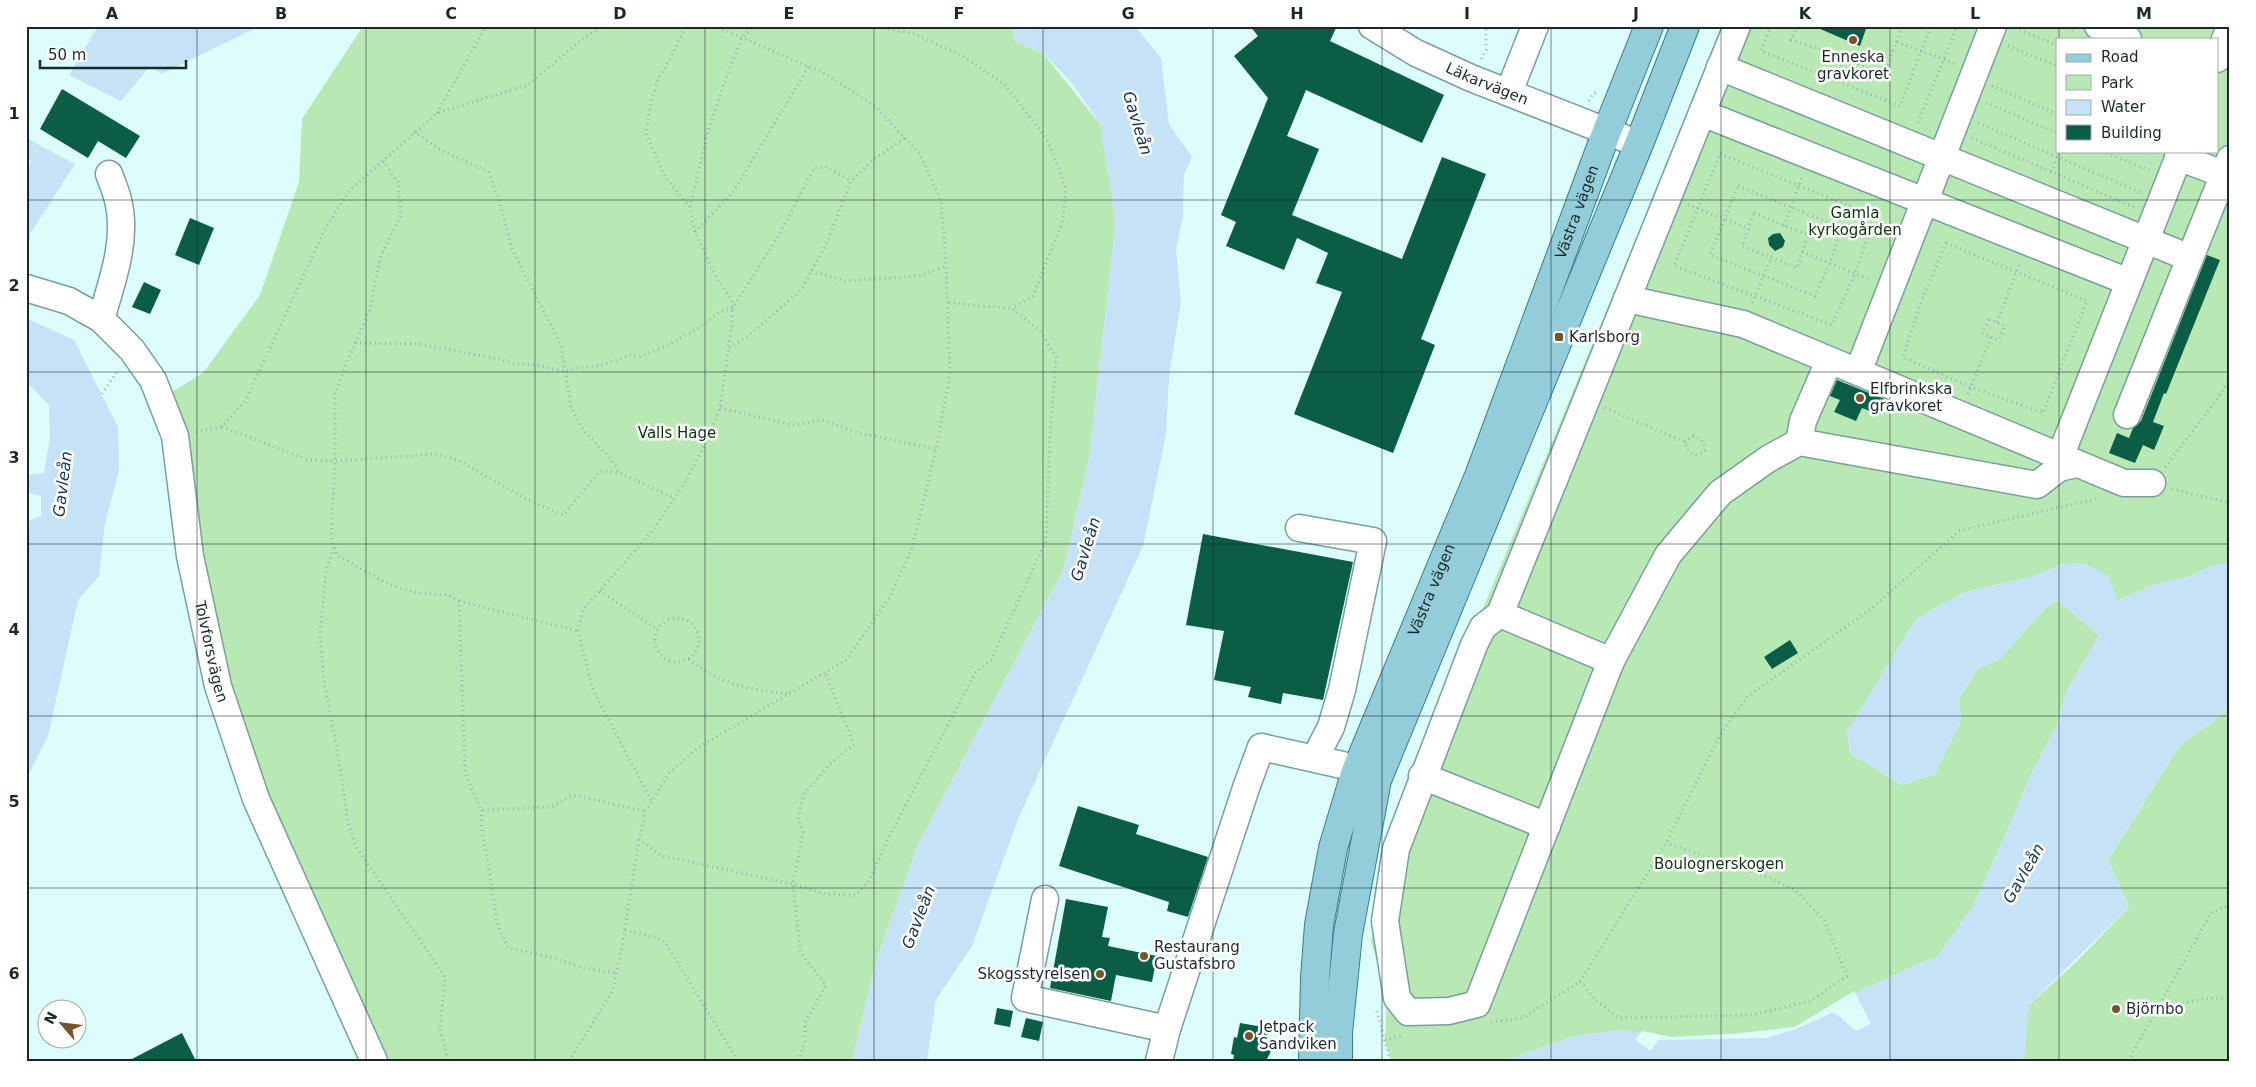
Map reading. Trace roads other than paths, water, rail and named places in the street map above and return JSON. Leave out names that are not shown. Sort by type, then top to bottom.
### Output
[{"type":"main road","name":"Västra vägen","points":[[1313,1061],[1326,1031],[1348,934],[1366,776],[1607,131],[1649,26]]},
{"type":"main road","name":"Västra vägen","points":[[1366,776],[1639,144],[1685,26]]},
{"type":"main road","name":"Västra vägen","points":[[1326,1031],[1338,1061]]},
{"type":"street","name":"Läkarvägen","points":[[1372,26],[1416,53],[1471,78],[1607,131]]},
{"type":"street","points":[[1509,92],[1535,26]]},
{"type":"street","points":[[1737,26],[1500,614],[1483,627],[1474,645],[1422,776],[1396,849],[1385,921],[1397,998],[1408,1012],[1449,1011],[1477,1004],[1611,661],[1668,555],[1720,494],[1768,459],[1799,442],[2038,484],[2068,460],[2129,282],[2169,181],[2226,166]]},
{"type":"street","points":[[2098,26],[2126,38]]},
{"type":"street","points":[[2218,56],[2227,28]]},
{"type":"street","points":[[1858,372],[1965,98],[1997,31]]},
{"type":"street","points":[[1720,67],[2190,258]]},
{"type":"street","points":[[1702,113],[2129,282]]},
{"type":"street","points":[[1607,131],[1639,144]]},
{"type":"street","points":[[2127,415],[2226,166]]},
{"type":"street","points":[[102,319],[118,260],[120,232],[119,201],[109,174]]},
{"type":"street","name":"Tolvforsvägen","points":[[26,288],[69,301],[102,319],[132,350],[153,380],[175,436],[190,556],[218,686],[256,799],[374,1061]]},
{"type":"street","points":[[1627,299],[1743,324],[2124,483],[2152,483]]},
{"type":"street","points":[[1799,442],[1802,421],[1829,361]]},
{"type":"street","points":[[1299,528],[1374,542],[1342,690],[1331,727],[1315,758]]},
{"type":"street","points":[[1500,614],[1611,661]]},
{"type":"street","points":[[1159,1061],[1167,1029],[1261,747],[1342,765],[1366,776]]},
{"type":"street","points":[[1422,776],[1547,826]]},
{"type":"street","points":[[1045,899],[1025,998],[1167,1029]]},
{"type":"water","points":[[98,26],[260,26],[162,74],[150,66],[121,101],[69,75]]},
{"type":"water","name":"Gavleån","points":[[1011,26],[1135,26],[1161,58],[1169,124],[1192,157],[1184,175],[1183,216],[1176,249],[1181,302],[1169,377],[1166,434],[1143,546],[1018,819],[972,946],[936,1000],[927,1061],[852,1061],[876,961],[918,845],[1064,568],[1089,459],[1116,221],[1100,124],[1071,82],[1043,53],[1016,42]]},
{"type":"water","points":[[26,135],[30,140],[75,164],[30,234],[28,262],[26,265],[26,169],[31,162],[26,157]]},
{"type":"water","name":"Gavleån","points":[[26,318],[74,340],[118,427],[119,470],[105,524],[99,576],[78,600],[48,736],[26,780],[26,522],[41,516],[41,496],[26,492],[26,475],[44,473],[50,437],[49,405],[26,381]]},
{"type":"water","name":"Gavleån","points":[[2085,563],[2109,576],[2117,601],[2152,585],[2189,577],[2215,565],[2230,563],[2230,709],[2180,745],[2108,860],[2129,907],[2029,1005],[2024,1061],[1504,1061],[1574,1036],[1625,1030],[1671,1039],[1796,1029],[1861,990],[1938,956],[1972,908],[2030,777],[2057,725],[2067,690],[2099,636],[2058,600],[2044,609],[2001,658],[1977,670],[1959,697],[1961,721],[1935,774],[1902,785],[1850,753],[1847,732],[1916,619],[1965,592],[2031,577],[2063,564]]},
{"type":"place","name":"Enneska gravkoret","points":[[1853,40]]},
{"type":"place","name":"Karlsborg","points":[[1559,337]]},
{"type":"place","name":"Elfbrinkska gravkoret","points":[[1860,398]]},
{"type":"place","name":"Restaurang Gustafsbro","points":[[1144,956]]},
{"type":"place","name":"Skogsstyrelsen","points":[[1100,974]]},
{"type":"place","name":"Björnbo","points":[[2116,1009]]},
{"type":"place","name":"Jetpack Sandviken","points":[[1249,1036]]},
{"type":"park label","name":"Gamla kyrkogården","points":[[1855,222]]},
{"type":"park label","name":"Valls Hage","points":[[677,433]]},
{"type":"park label","name":"Boulognerskogen","points":[[1719,864]]}]
